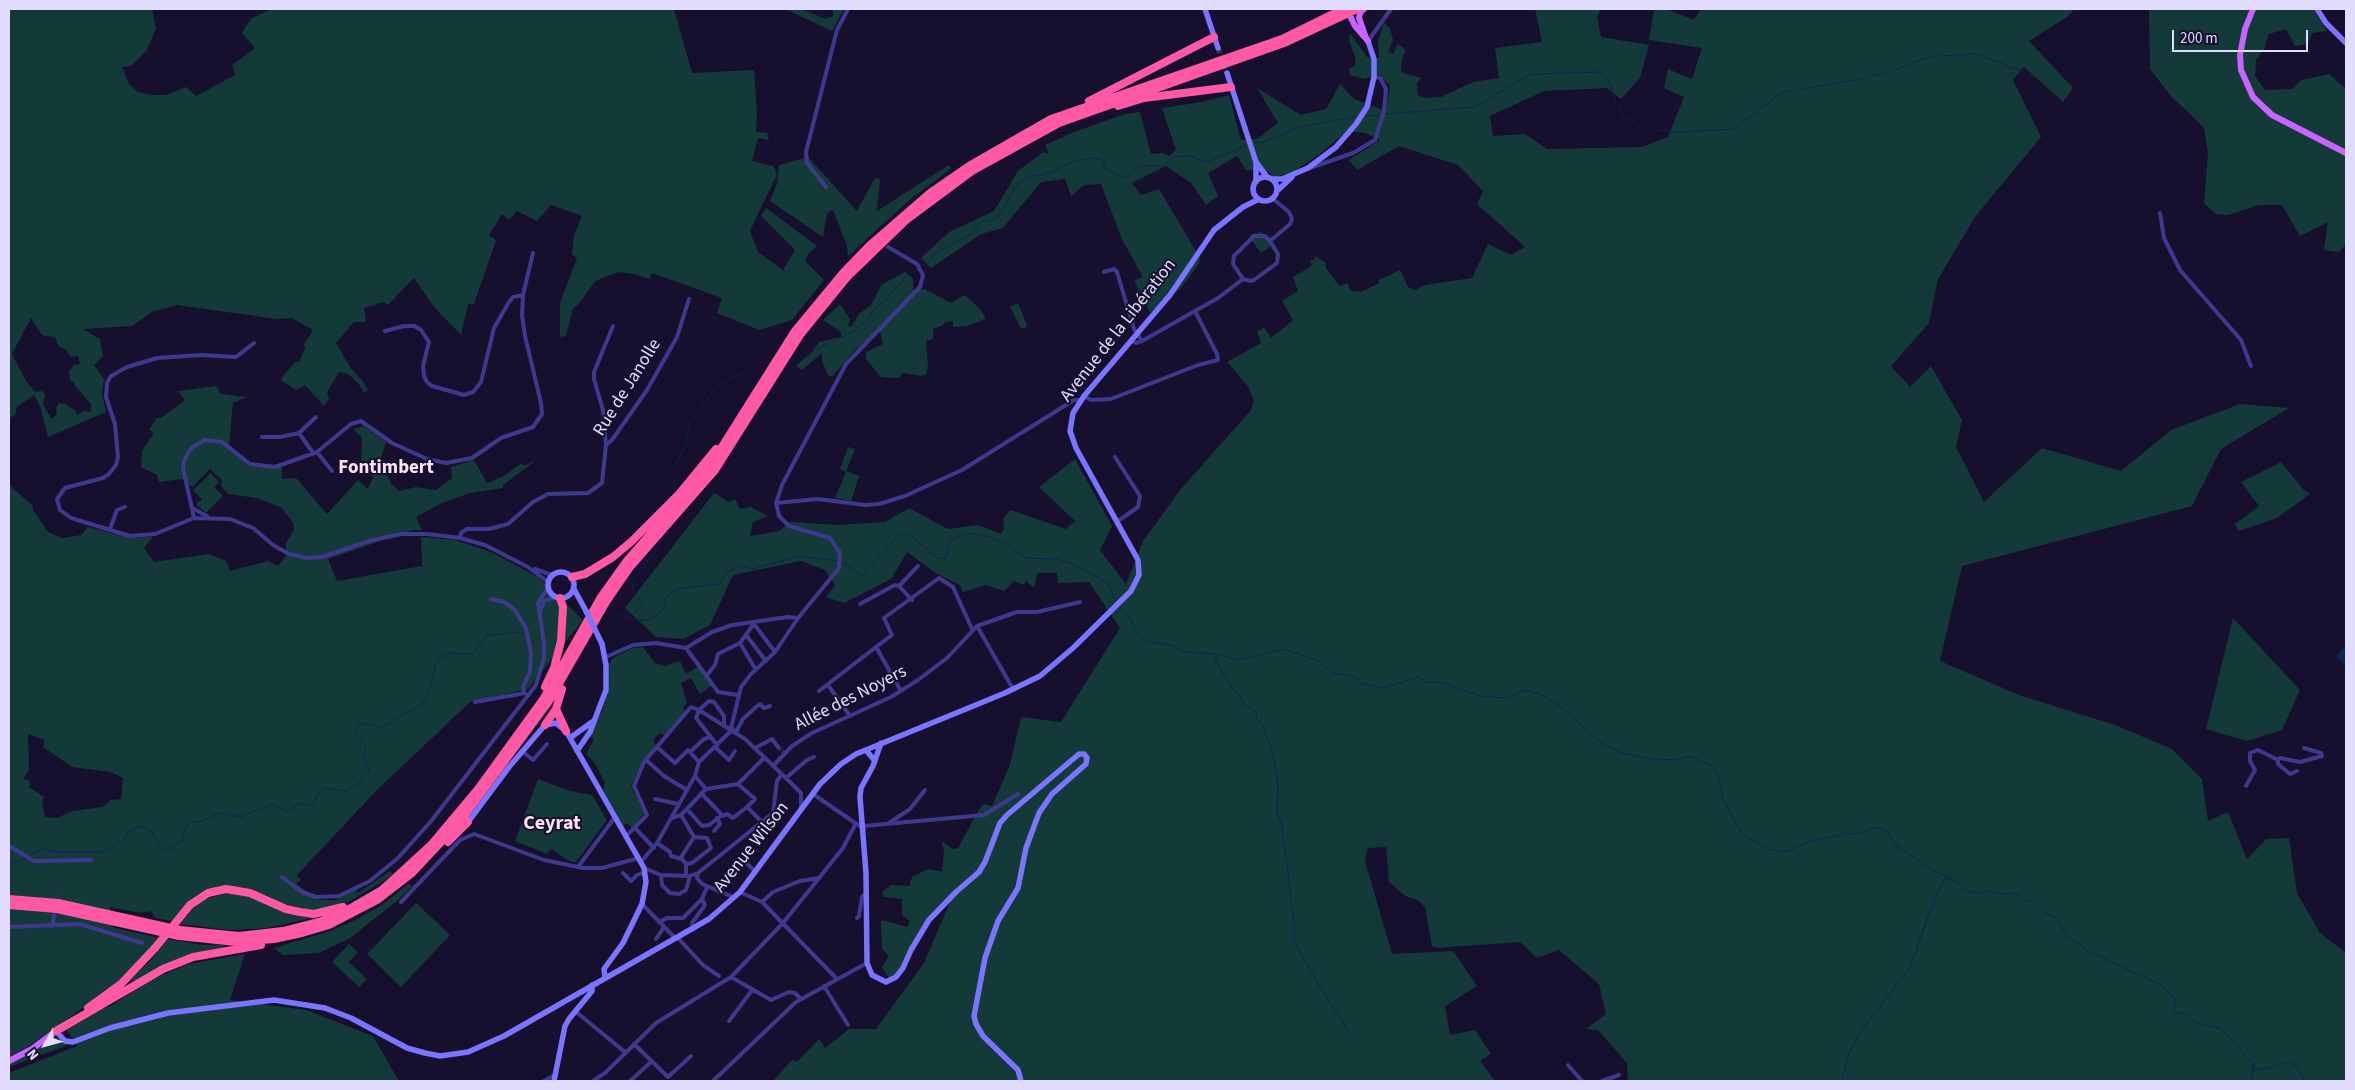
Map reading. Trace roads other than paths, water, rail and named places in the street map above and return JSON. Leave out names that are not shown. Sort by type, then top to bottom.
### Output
[{"type":"highway","points":[[1051,119],[1282,39],[1350,10]]},
{"type":"highway","points":[[9,905],[57,909],[179,936],[218,941],[274,939],[302,933],[329,925],[367,906],[412,873],[458,824],[550,701],[606,602],[630,567],[715,470],[800,335],[848,276],[906,220],[980,166],[1059,123],[1284,43],[1350,10]]},
{"type":"highway","points":[[572,577],[585,574],[613,558],[679,494],[713,453],[816,304],[868,246],[923,199],[969,166],[1051,119],[1214,37]]},
{"type":"highway","points":[[1059,123],[1144,98],[1231,87]]},
{"type":"highway","points":[[9,899],[58,903],[180,930],[239,936],[283,931],[322,921],[366,900],[393,882],[415,862],[452,821],[533,713],[562,669],[601,598],[626,562],[710,466],[760,386]]},
{"type":"highway","points":[[533,713],[554,668],[561,641],[563,607],[561,597]]},
{"type":"highway","points":[[545,725],[556,709],[558,695],[576,664],[580,650]]},
{"type":"highway","points":[[556,709],[566,730]]},
{"type":"highway","points":[[412,873],[418,873],[468,822]]},
{"type":"highway","points":[[56,1031],[121,984],[155,948],[190,905],[208,893],[217,890],[237,890],[286,909],[314,914],[330,912],[348,906],[387,882],[393,882]]},
{"type":"highway","points":[[56,1031],[148,977],[194,957],[288,940],[302,933]]},
{"type":"main road","points":[[1205,9],[1218,48]]},
{"type":"main road","points":[[1226,73],[1256,162],[1254,191],[1260,199],[1268,200],[1348,135],[1367,107],[1374,78],[1374,59],[1359,18],[1360,13],[1364,9]]},
{"type":"main road","points":[[2253,9],[2245,29],[2240,55],[2241,70],[2253,97],[2272,115],[2346,152]]},
{"type":"main road","points":[[2318,9],[2326,23],[2346,43]]},
{"type":"main road","points":[[1350,10],[1355,26],[1368,42]]},
{"type":"main road","points":[[1256,162],[1276,185],[1277,191]]},
{"type":"main road","points":[[1256,182],[1269,178],[1282,179],[1298,174]]},
{"type":"main road","name":"Avenue de la Libération","points":[[874,746],[1014,689],[1048,670],[1131,591],[1139,575],[1138,560],[1071,437],[1071,419],[1082,398],[1170,294],[1214,230],[1243,206],[1254,191]]},
{"type":"main road","name":"Avenue de la Libération","points":[[1243,206],[1260,199]]},
{"type":"main road","points":[[577,751],[590,732],[606,690],[606,657],[602,644],[586,611],[574,589],[572,577],[562,571],[552,575],[548,585],[561,597],[586,611]]},
{"type":"main road","points":[[561,597],[574,589]]},
{"type":"main road","points":[[570,738],[592,723],[599,711]]},
{"type":"main road","points":[[468,822],[522,751],[545,725],[556,723],[566,730],[644,870],[645,894],[642,904],[623,942],[604,969],[605,978]]},
{"type":"main road","points":[[881,743],[875,760],[860,788],[864,828],[867,963],[872,975],[886,982],[896,977],[929,920],[956,892],[979,872],[986,862],[1000,823],[1007,815],[1073,758],[1079,754],[1084,754],[1087,758],[1086,764],[1052,794],[1039,813],[1026,848],[1018,888],[998,921],[985,958],[974,1016],[976,1024],[983,1036],[1018,1070],[1021,1081]]},
{"type":"main road","name":"Avenue Wilson","points":[[56,1031],[69,1042],[100,1031],[168,1013],[274,1000],[324,1008],[351,1018],[407,1048],[440,1056],[468,1052],[483,1047],[693,930],[736,898],[801,809],[834,770],[874,746]]},
{"type":"main road","points":[[866,750],[875,760]]},
{"type":"main road","points":[[554,1081],[565,1026],[592,991],[592,985]]},
{"type":"main road","points":[[9,1061],[32,1049],[56,1031]]},
{"type":"street","points":[[826,187],[807,163],[806,152],[837,30],[848,9]]},
{"type":"street","points":[[1368,42],[1391,9]]},
{"type":"street","points":[[1308,168],[1323,165],[1353,153],[1375,140],[1384,111],[1386,90],[1380,78],[1374,78]]},
{"type":"street","points":[[1270,241],[1290,224],[1292,219],[1288,212],[1272,198]]},
{"type":"street","points":[[2160,214],[2164,238],[2180,270],[2242,340],[2250,366]]},
{"type":"street","points":[[1254,236],[1265,236],[1270,241],[1278,254],[1277,263],[1250,282],[1243,279],[1233,264],[1234,256],[1254,236]]},
{"type":"street","points":[[733,730],[741,687],[775,652],[798,618],[839,568],[838,547],[830,538],[795,530],[783,522],[779,516],[776,503],[778,493],[795,458],[846,364],[920,287],[923,275],[917,264],[888,247]]},
{"type":"street","points":[[194,518],[183,468],[186,454],[198,443],[210,439],[222,442],[243,460],[266,467],[275,467],[315,452],[350,424],[360,421],[392,444],[427,459],[446,463],[472,458],[501,438],[533,428],[542,414],[541,403],[522,323],[523,295],[533,253]]},
{"type":"street","points":[[1104,272],[1114,269],[1117,272],[1126,305],[1137,335],[1142,341]]},
{"type":"street","points":[[1131,341],[1136,343],[1142,341],[1218,298],[1243,279]]},
{"type":"street","points":[[385,331],[404,326],[414,326],[421,330],[429,342],[423,366],[427,382],[432,386],[464,394],[473,392],[481,382],[494,328],[513,297],[523,295]]},
{"type":"street","name":"Rue de Janolle","points":[[460,538],[463,531],[467,529],[490,529],[508,524],[533,502],[548,494],[578,495],[594,491],[602,483],[606,445],[612,440],[647,390],[677,337],[689,299]]},
{"type":"street","points":[[776,503],[818,499],[879,504],[917,492],[970,464],[1074,400],[1082,398],[1090,400],[1111,399],[1198,365],[1218,360],[1217,354],[1195,311]]},
{"type":"street","points":[[606,445],[603,410],[594,379],[594,372],[613,326]]},
{"type":"street","points":[[254,342],[236,357],[201,355],[158,358],[127,367],[111,376],[107,383],[106,397],[115,424],[118,457],[116,465],[110,474],[103,478],[65,488],[58,499],[58,505],[64,515],[130,536],[155,534],[194,518],[230,519],[242,523],[281,550],[306,558],[322,557],[377,539],[401,534],[427,534],[460,538],[485,545],[528,567],[552,575]]},
{"type":"street","points":[[262,437],[280,437],[299,432],[316,417]]},
{"type":"street","points":[[299,432],[332,471]]},
{"type":"street","points":[[1114,457],[1140,496],[1138,507],[1128,516],[1118,521]]},
{"type":"street","points":[[110,529],[117,510],[125,507]]},
{"type":"street","points":[[192,508],[208,517]]},
{"type":"street","points":[[899,586],[918,566]]},
{"type":"street","points":[[282,878],[302,892],[316,898],[328,898],[348,893],[384,871],[432,820],[530,692],[542,670],[544,643],[538,603],[548,585],[528,567]]},
{"type":"street","points":[[819,692],[892,634],[884,618],[912,600],[940,578],[953,587],[972,629]]},
{"type":"street","points":[[860,604],[895,585],[899,586],[912,600]]},
{"type":"street","points":[[540,614],[544,601],[561,597]]},
{"type":"street","points":[[491,599],[504,602],[514,610],[526,628],[530,653],[530,672],[523,687],[524,693]]},
{"type":"street","name":"Allée des Noyers","points":[[773,766],[792,746],[805,737],[901,691],[947,658],[976,626],[1017,612],[1038,612],[1080,602]]},
{"type":"street","points":[[606,657],[633,645],[656,643],[686,648],[712,632],[732,625],[798,618]]},
{"type":"street","points":[[707,676],[715,665],[718,654],[740,643],[754,623]]},
{"type":"street","points":[[754,623],[775,652]]},
{"type":"street","points":[[976,626],[1014,689]]},
{"type":"street","points":[[746,635],[766,661]]},
{"type":"street","points":[[740,643],[756,670]]},
{"type":"street","points":[[686,648],[718,692],[738,695]]},
{"type":"street","points":[[876,648],[901,691]]},
{"type":"street","points":[[828,685],[850,716]]},
{"type":"street","points":[[475,702],[530,692]]},
{"type":"street","points":[[724,725],[724,716],[714,702],[708,701],[699,710],[696,718],[716,746],[729,760],[735,751]]},
{"type":"street","points":[[468,822],[474,834],[544,860],[578,867],[602,868],[618,862],[640,860],[654,848],[695,776],[699,762],[756,707],[760,704],[764,708],[770,706]]},
{"type":"street","points":[[626,836],[647,815],[634,786],[646,760],[691,707],[733,730],[755,748],[801,793],[801,809]]},
{"type":"street","points":[[658,748],[675,762],[688,750],[690,752],[704,739],[710,737]]},
{"type":"street","points":[[755,748],[772,739],[778,747]]},
{"type":"street","points":[[522,751],[533,760],[547,744]]},
{"type":"street","points":[[2246,786],[2256,770],[2250,761],[2250,753],[2258,750],[2278,760],[2280,758],[2300,762],[2322,756],[2321,753],[2304,748]]},
{"type":"street","points":[[690,752],[699,762]]},
{"type":"street","points":[[786,778],[807,760],[814,757]]},
{"type":"street","points":[[670,818],[681,815],[706,789],[738,784],[764,758]]},
{"type":"street","points":[[646,760],[664,776],[687,790]]},
{"type":"street","points":[[2278,760],[2278,764],[2290,774],[2297,771]]},
{"type":"street","points":[[622,873],[631,881],[644,870],[661,875],[688,876],[698,873],[773,813],[777,781],[782,774]]},
{"type":"street","points":[[695,776],[706,789]]},
{"type":"street","points":[[687,809],[702,826],[722,815],[727,814],[733,818],[755,799],[738,784]]},
{"type":"street","points":[[888,824],[910,809],[925,790]]},
{"type":"street","points":[[701,793],[722,815]]},
{"type":"street","points":[[813,794],[855,825],[864,828],[984,815],[1018,794]]},
{"type":"street","points":[[655,799],[678,804]]},
{"type":"street","points":[[748,806],[762,822]]},
{"type":"street","points":[[681,815],[694,836]]},
{"type":"street","points":[[578,867],[615,817]]},
{"type":"street","points":[[714,831],[720,824],[718,818]]},
{"type":"street","points":[[593,1081],[605,1073],[656,1023],[731,977],[784,923],[843,848],[855,825]]},
{"type":"street","points":[[635,828],[654,848]]},
{"type":"street","points":[[401,902],[454,847],[474,834]]},
{"type":"street","points":[[686,864],[711,848],[708,838],[694,836]]},
{"type":"street","points":[[680,859],[694,836]]},
{"type":"street","points":[[657,843],[670,852],[671,856],[680,859],[686,864],[688,876],[686,890],[679,894],[670,893],[662,885],[661,875]]},
{"type":"street","points":[[9,846],[34,860],[91,860]]},
{"type":"street","points":[[705,852],[712,862]]},
{"type":"street","points":[[719,892],[744,861],[756,872]]},
{"type":"street","points":[[698,873],[697,878],[702,884],[736,898]]},
{"type":"street","points":[[762,902],[773,892],[800,881],[819,878]]},
{"type":"street","points":[[660,922],[666,918],[683,918],[702,899],[707,887]]},
{"type":"street","points":[[740,892],[762,902],[837,979]]},
{"type":"street","points":[[857,918],[859,916],[862,896],[866,893]]},
{"type":"street","points":[[693,930],[692,923],[705,905],[702,899]]},
{"type":"street","points":[[642,904],[703,965],[718,976]]},
{"type":"street","points":[[52,926],[54,915]]},
{"type":"street","points":[[9,928],[80,924],[142,943]]},
{"type":"street","points":[[656,939],[664,927]]},
{"type":"street","points":[[713,1081],[791,1006],[867,963]]},
{"type":"street","points":[[731,977],[771,1000],[789,992],[794,993],[801,999]]},
{"type":"street","points":[[824,986],[848,1025]]},
{"type":"street","points":[[729,1021],[753,989]]},
{"type":"street","points":[[575,1011],[625,1052]]},
{"type":"street","points":[[634,1044],[650,1062],[669,1077],[691,1056]]},
{"type":"street","points":[[630,1081],[650,1062]]},
{"type":"street","points":[[1568,1065],[1582,1081]]},
{"type":"street","points":[[544,1081],[556,1074]]},
{"type":"street","points":[[1602,1081],[1619,1075]]},
{"type":"water","points":[[2346,644],[2346,666],[2336,657]]},
{"type":"waterway","points":[[1939,56],[1976,54],[2037,78]]},
{"type":"waterway","points":[[1894,70],[1935,56]]},
{"type":"waterway","points":[[1386,114],[1475,107],[1531,74],[1601,72],[1608,79],[1616,101]]},
{"type":"waterway","points":[[1884,74],[1890,73]]},
{"type":"waterway","points":[[1870,76],[1880,74]]},
{"type":"waterway","points":[[1799,90],[1864,78]]},
{"type":"waterway","points":[[1651,130],[1679,132],[1734,129],[1783,92],[1790,91]]},
{"type":"waterway","points":[[1619,107],[1623,116],[1641,127]]},
{"type":"waterway","points":[[1365,116],[1380,115]]},
{"type":"waterway","points":[[1255,143],[1264,142],[1299,127],[1356,117]]},
{"type":"waterway","points":[[923,265],[929,262],[936,253],[970,235],[981,222],[996,219],[1018,184],[1028,176],[1044,175],[1072,162],[1093,158],[1104,161],[1104,169],[1126,178],[1140,166],[1165,166],[1172,157],[1188,156],[1208,162],[1246,145]]},
{"type":"waterway","points":[[796,366],[813,351],[854,331],[868,318],[874,309],[884,302],[908,274],[916,270]]},
{"type":"waterway","points":[[675,467],[686,443],[690,422],[717,387],[748,369]]},
{"type":"waterway","points":[[842,562],[862,575],[899,535],[907,533],[937,558],[943,559],[947,555],[948,545],[954,538],[964,534],[974,534],[991,537],[1010,546],[1025,558],[1057,559],[1075,565],[1107,583],[1117,603]]},
{"type":"waterway","points":[[629,617],[643,605],[632,588],[635,577],[660,545]]},
{"type":"waterway","points":[[611,613],[636,621],[651,619],[663,611],[666,598],[671,592],[681,588],[719,584],[730,570],[739,566],[753,569],[799,556],[838,561]]},
{"type":"waterway","points":[[1119,606],[1129,616],[1139,637],[1145,641],[1173,646],[1183,652],[1216,654],[1238,660],[1284,649],[1319,661],[1333,673],[1353,676],[1362,683],[1382,688],[1419,677],[1426,682],[1441,682],[1480,696],[1507,698],[1525,690],[1540,694],[1561,707],[1600,742],[1619,752],[1650,759],[1677,760],[1690,756],[1712,766],[1718,774],[1723,800],[1739,828],[1744,835],[1767,849],[1786,852],[1808,842],[1847,833],[1856,834],[1877,827],[1885,830],[1898,846],[1924,865],[1960,884],[1965,889],[1977,893],[1989,891],[2001,894],[2011,893],[2019,895],[2026,901],[2033,901],[2044,912],[2056,918],[2066,935],[2088,951],[2161,985],[2175,999],[2174,1013],[2186,1013],[2198,1024],[2220,1028],[2258,1069],[2265,1070],[2281,1063],[2289,1062],[2296,1066],[2303,1077],[2302,1081]]},
{"type":"waterway","points":[[9,863],[18,862],[43,848],[55,852],[100,852],[124,839],[129,831],[142,826],[152,831],[160,846],[165,850],[169,850],[183,839],[184,830],[191,822],[201,821],[220,813],[241,817],[272,804],[286,812],[301,803],[307,806],[313,803],[320,791],[325,788],[345,791],[359,783],[370,771],[364,757],[365,746],[355,731],[359,725],[367,723],[380,728],[422,704],[429,692],[435,667],[439,660],[448,653],[473,654],[487,635],[523,632]]},
{"type":"waterway","points":[[1216,656],[1216,662],[1232,688],[1238,693],[1244,704],[1256,711],[1257,719],[1262,725],[1273,753],[1278,786],[1277,811],[1282,826],[1295,930]]},
{"type":"waterway","points":[[1842,1081],[1849,1052],[1866,1024],[1910,968],[1930,911],[1945,877]]},
{"type":"waterway","points":[[1294,935],[1294,941],[1320,987],[1349,1032]]},
{"type":"waterway","points":[[2252,1081],[2253,1065]]},
{"type":"tunnel","points":[[1218,48],[1227,73]]},
{"type":"tunnel","points":[[778,747],[785,754]]},
{"type":"tunnel","points":[[54,915],[57,894]]},
{"type":"district","name":"Fontimbert","points":[[386,469]]},
{"type":"district","name":"Ceyrat","points":[[552,825]]}]
